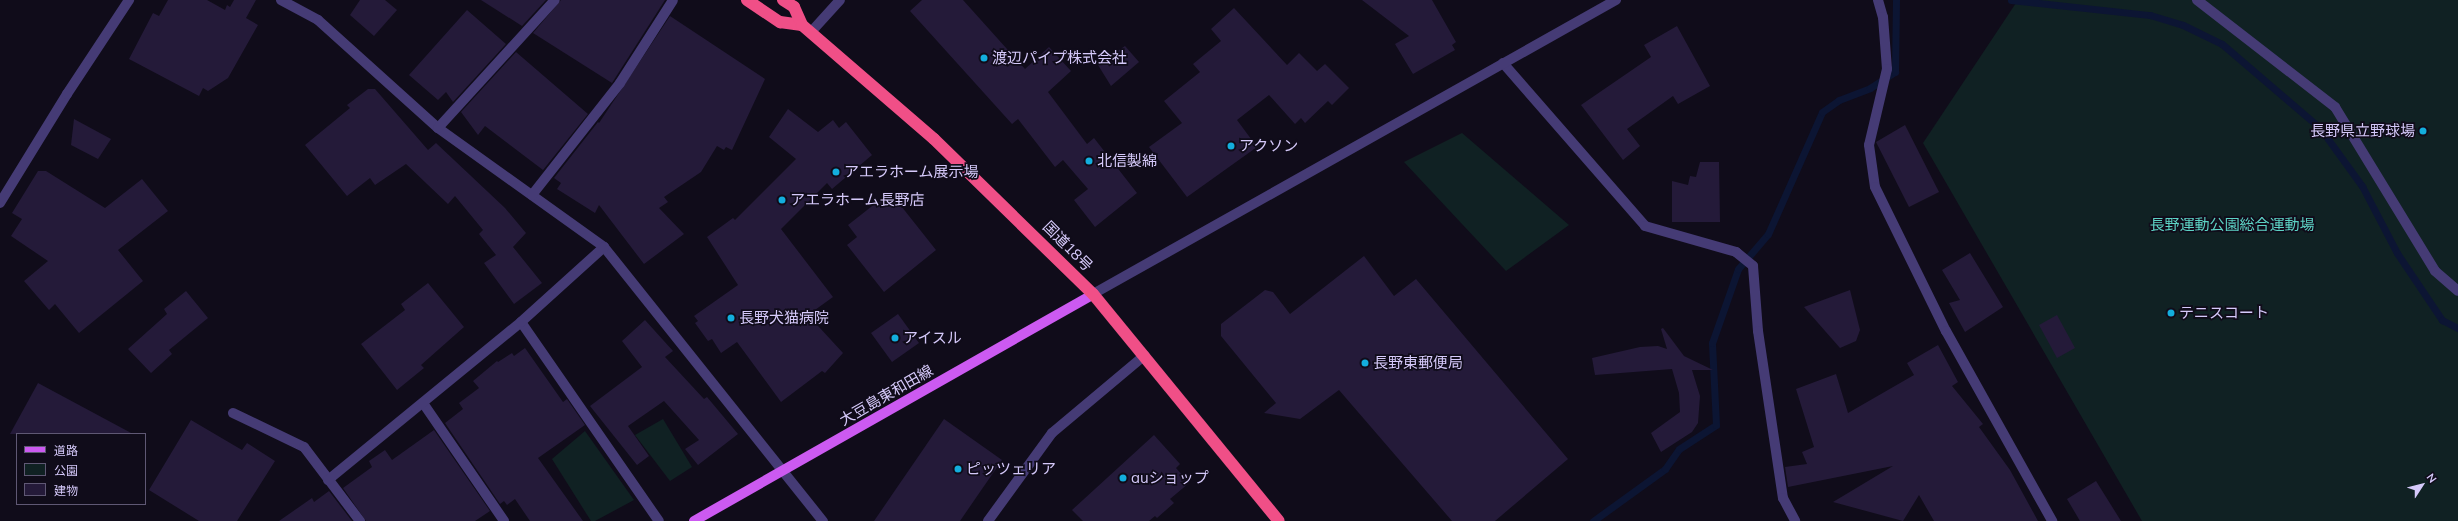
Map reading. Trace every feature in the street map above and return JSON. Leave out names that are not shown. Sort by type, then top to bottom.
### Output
[{"type":"highway","points":[[747,0],[780,22],[806,29]]},
{"type":"highway","name":"国道18号","points":[[783,0],[794,7],[806,29],[934,139],[1093,294],[1145,355],[1279,521]]},
{"type":"main road","name":"大豆島東和田線","points":[[694,521],[1093,294]]},
{"type":"street","points":[[0,203],[67,94],[129,0]]},
{"type":"street","points":[[281,0],[318,20],[438,128],[604,247],[823,521]]},
{"type":"street","points":[[438,128],[555,0]]},
{"type":"street","points":[[532,195],[620,83],[673,0]]},
{"type":"street","points":[[806,29],[840,0]]},
{"type":"street","points":[[1093,294],[1616,0]]},
{"type":"street","points":[[1878,0],[1882,17],[1887,69],[1869,144],[1875,187],[1946,331],[2052,521]]},
{"type":"street","points":[[2197,0],[2335,107],[2435,271],[2458,291]]},
{"type":"street","points":[[1503,63],[1645,226],[1736,252],[1753,266],[1758,331],[1783,498],[1794,521]]},
{"type":"street","points":[[328,480],[521,322],[604,247]]},
{"type":"street","points":[[521,322],[659,521]]},
{"type":"street","points":[[988,521],[1052,434],[1145,355]]},
{"type":"street","points":[[423,403],[504,521]]},
{"type":"street","points":[[233,413],[304,447],[360,521]]},
{"type":"green space","name":"長野運動公園総合運動場","points":[[2018,0],[2458,0],[2458,521],[2142,521],[1923,143]]},
{"type":"green space","points":[[1462,133],[1569,225],[1506,271],[1404,162]]},
{"type":"green space","points":[[663,419],[692,467],[670,481],[635,435]]},
{"type":"green space","points":[[585,431],[634,500],[595,521],[591,521],[552,459]]},
{"type":"building","points":[[168,0],[207,0],[225,10],[227,5],[230,7],[234,0],[256,0],[246,18],[258,25],[228,78],[208,91],[203,88],[199,96],[129,59],[153,13],[159,16]]},
{"type":"building","points":[[360,0],[385,0],[397,10],[374,36],[350,15]]},
{"type":"building","points":[[481,0],[546,0],[522,26]]},
{"type":"building","points":[[561,0],[665,0],[612,83],[533,33]]},
{"type":"building","points":[[922,0],[963,0],[1025,69],[1049,47],[1071,71],[1048,92],[1087,144],[1094,138],[1137,193],[1095,227],[1074,200],[1088,189],[1063,160],[1055,167],[1018,119],[1012,124],[910,11]]},
{"type":"building","points":[[1362,0],[1432,0],[1456,42],[1452,45],[1455,50],[1413,74],[1395,44],[1409,36]]},
{"type":"building","points":[[1234,8],[1287,65],[1299,53],[1317,71],[1325,64],[1349,88],[1332,105],[1328,101],[1305,123],[1301,118],[1295,124],[1269,95],[1237,120],[1257,147],[1187,197],[1149,147],[1182,123],[1164,101],[1200,72],[1193,64],[1221,41],[1211,29]]},
{"type":"building","points":[[467,10],[506,44],[453,102],[446,92],[438,100],[409,75]]},
{"type":"building","points":[[670,16],[765,79],[732,150],[726,147],[724,150],[717,146],[701,172],[664,197],[668,202],[659,208],[684,234],[644,264],[599,205],[595,213],[557,189],[561,183],[554,178],[598,122],[599,123]]},
{"type":"building","points":[[1677,26],[1710,86],[1678,104],[1673,96],[1627,129],[1640,146],[1623,160],[1581,105],[1651,57],[1644,45]]},
{"type":"building","points":[[1125,46],[1139,62],[1111,86],[1098,65]]},
{"type":"building","points":[[516,52],[588,114],[543,170],[485,126],[478,135],[461,112]]},
{"type":"building","points":[[368,89],[375,89],[428,150],[436,143],[505,208],[526,233],[513,247],[542,283],[514,304],[484,263],[496,255],[479,234],[483,230],[455,196],[448,204],[406,164],[375,185],[370,178],[347,196],[305,145],[350,108],[347,105]]},
{"type":"building","points":[[788,109],[818,132],[833,120],[839,128],[846,122],[872,155],[832,189],[827,183],[781,229],[833,297],[808,315],[843,353],[825,373],[822,371],[781,402],[737,342],[721,353],[712,339],[708,341],[695,323],[698,321],[694,316],[738,285],[707,237],[733,218],[735,220],[796,159],[769,137]]},
{"type":"building","points":[[74,119],[111,139],[98,159],[71,145]]},
{"type":"building","points":[[1905,125],[1939,192],[1909,207],[1876,142]]},
{"type":"building","points":[[1700,162],[1719,162],[1720,222],[1672,222],[1672,181],[1688,185],[1690,176],[1696,177]]},
{"type":"building","points":[[38,171],[46,171],[105,208],[142,179],[168,211],[118,250],[143,281],[79,333],[55,304],[49,310],[24,281],[48,261],[11,236],[22,219],[12,213]]},
{"type":"building","points":[[890,192],[936,250],[884,292],[847,245],[857,237],[848,225]]},
{"type":"building","points":[[1970,253],[2003,307],[1965,332],[1949,303],[1960,300],[1942,270]]},
{"type":"building","name":"長野東郵便局","points":[[1364,256],[1394,296],[1416,279],[1568,459],[1495,521],[1452,521],[1339,390],[1300,419],[1264,413],[1276,403],[1221,336],[1221,324],[1265,290],[1273,292],[1290,314]]},
{"type":"building","points":[[428,283],[464,327],[421,365],[424,368],[397,390],[361,344],[405,310],[401,304]]},
{"type":"building","points":[[1850,290],[1860,330],[1856,341],[1840,348],[1804,307]]},
{"type":"building","points":[[186,291],[208,318],[169,350],[172,354],[151,373],[128,349],[167,314],[164,309]]},
{"type":"building","name":"アイスル","points":[[898,314],[919,343],[892,362],[871,333]]},
{"type":"building","points":[[2057,315],[2075,348],[2057,358],[2039,325]]},
{"type":"building","points":[[645,320],[673,351],[665,357],[704,399],[707,397],[738,434],[698,465],[685,449],[699,440],[664,401],[628,426],[649,456],[637,465],[590,406],[642,367],[622,341]]},
{"type":"building","points":[[1663,328],[1684,356],[1713,370],[1692,370],[1700,396],[1698,423],[1692,432],[1661,452],[1651,433],[1680,412],[1679,393],[1672,369],[1595,375],[1592,358],[1640,347],[1658,346],[1667,349],[1661,329]]},
{"type":"building","points":[[1938,345],[1958,382],[1952,386],[1983,424],[1979,427],[2010,470],[2038,521],[1934,521],[1919,495],[1903,521],[1833,502],[1893,466],[1788,487],[1785,467],[1807,464],[1802,452],[1814,447],[1796,389],[1836,374],[1848,413],[1914,375],[1907,363]]},
{"type":"building","points":[[525,348],[563,402],[567,399],[585,425],[538,458],[583,521],[530,521],[515,499],[507,505],[504,501],[500,504],[445,423],[463,409],[459,403],[479,388],[473,381],[497,361],[498,362],[512,353],[514,356]]},
{"type":"building","points":[[38,383],[131,433],[16,433],[10,434]]},
{"type":"building","points":[[944,419],[1002,460],[960,521],[874,521]]},
{"type":"building","points":[[191,420],[242,450],[247,443],[275,461],[237,521],[199,521],[149,490]]},
{"type":"building","points":[[434,430],[490,511],[475,521],[366,521],[343,488],[372,467],[369,461],[385,450],[392,460]]},
{"type":"building","points":[[1154,435],[1180,464],[1176,468],[1189,483],[1170,499],[1174,503],[1157,518],[1155,516],[1149,521],[1083,521],[1072,510]]},
{"type":"building","points":[[2096,481],[2121,521],[2080,521],[2067,499]]},
{"type":"building","points":[[329,491],[352,521],[279,521],[312,498],[314,502]]},
{"type":"waterway","points":[[1593,521],[1665,469],[1679,449],[1716,425],[1712,343],[1738,269],[1768,234],[1822,112],[1839,100],[1870,88],[1895,72],[1896,0]]},
{"type":"waterway","points":[[2011,0],[2150,15],[2183,25],[2222,44],[2320,128],[2362,186],[2397,253],[2442,320],[2458,328]]},
{"type":"place","name":"渡辺パイプ株式会社","points":[[984,58]]},
{"type":"place","name":"長野県立野球場","points":[[2423,131]]},
{"type":"place","name":"アクソン","points":[[1231,146]]},
{"type":"place","name":"北信製綿","points":[[1089,161]]},
{"type":"place","name":"アエラホーム展示場","points":[[836,172]]},
{"type":"place","name":"アエラホーム長野店","points":[[782,200]]},
{"type":"place","name":"テニスコート","points":[[2171,313]]},
{"type":"place","name":"長野犬猫病院","points":[[731,318]]},
{"type":"place","name":"アイスル","points":[[895,338]]},
{"type":"place","name":"長野東郵便局","points":[[1365,363]]},
{"type":"place","name":"ピッツェリア","points":[[958,469]]},
{"type":"place","name":"auショップ","points":[[1123,478]]}]
